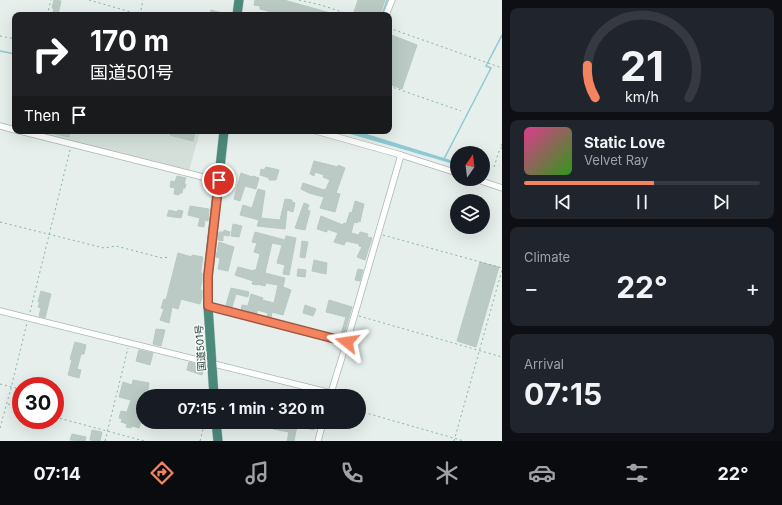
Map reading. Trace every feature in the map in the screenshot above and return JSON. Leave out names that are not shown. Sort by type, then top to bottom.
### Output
[{"type":"highway","points":[[238,12],[239,0]]},
{"type":"highway","name":"国道501号","points":[[213,389],[208,306],[208,276],[224,134]]},
{"type":"highway","points":[[217,429],[218,441]]},
{"type":"street","points":[[387,12],[392,0]]},
{"type":"street","points":[[0,126],[12,129]]},
{"type":"street","points":[[32,134],[219,180]]},
{"type":"street","points":[[327,134],[450,171]]},
{"type":"street","points":[[332,389],[347,342],[401,155]]},
{"type":"street","points":[[490,184],[502,188]]},
{"type":"street","points":[[208,306],[347,342]]},
{"type":"street","points":[[0,311],[311,389]]},
{"type":"street","points":[[318,441],[321,429]]},
{"type":"path","points":[[48,12],[51,0]]},
{"type":"path","points":[[89,0],[131,12]]},
{"type":"path","points":[[141,12],[143,0]]},
{"type":"path","points":[[299,0],[341,12]]},
{"type":"path","points":[[392,29],[502,68]]},
{"type":"path","points":[[0,36],[12,38]]},
{"type":"path","points":[[392,87],[461,111]]},
{"type":"path","points":[[14,377],[71,144]]},
{"type":"path","points":[[494,167],[502,144]]},
{"type":"path","points":[[0,222],[104,248],[116,246],[162,258],[170,257]]},
{"type":"path","points":[[378,233],[502,269],[454,441]]},
{"type":"path","points":[[355,315],[502,357]]},
{"type":"path","points":[[105,441],[129,344]]},
{"type":"path","points":[[0,384],[12,387],[0,428]]},
{"type":"path","points":[[7,404],[12,405]]},
{"type":"path","points":[[366,413],[464,441]]},
{"type":"path","points":[[64,419],[144,441]]},
{"type":"path","points":[[200,441],[203,429]]},
{"type":"shaded area","points":[[45,134],[199,134],[189,171]]},
{"type":"water","points":[[350,134],[367,134],[450,160],[450,163]]},
{"type":"building","points":[[54,0],[61,1],[59,12],[53,12],[54,9],[52,8]]},
{"type":"building","points":[[255,0],[284,0],[327,12],[268,12],[260,9],[260,6],[254,5]]},
{"type":"building","points":[[358,0],[385,0],[381,12],[354,12]]},
{"type":"building","points":[[392,35],[417,45],[402,89],[392,85]]},
{"type":"building","points":[[55,134],[70,134],[69,137]]},
{"type":"building","points":[[170,134],[194,134],[193,141]]},
{"type":"building","points":[[314,161],[338,167],[338,165],[345,168],[336,193],[340,194],[335,212],[320,208],[324,197],[301,189],[303,183],[324,190],[326,189],[330,180],[323,177],[324,175],[315,172],[314,176],[310,174]]},
{"type":"building","points":[[266,167],[279,170],[276,180],[269,180],[269,178],[260,175],[261,169],[264,170]]},
{"type":"building","points":[[241,173],[259,178],[256,189],[245,186],[240,201],[234,199]]},
{"type":"building","points":[[177,176],[186,178],[184,184],[186,184],[185,188],[183,188],[182,193],[179,193],[179,195],[174,194],[175,188],[170,187],[171,181],[175,182]]},
{"type":"building","points":[[258,189],[265,191],[261,218],[280,220],[285,199],[292,200],[292,202],[295,203],[293,212],[287,210],[285,229],[257,226],[259,220],[240,215],[243,205],[252,208]]},
{"type":"building","points":[[355,201],[364,204],[360,222],[354,222],[351,233],[359,235],[360,232],[368,234],[367,237],[372,238],[365,260],[357,257],[362,247],[359,246],[359,244],[346,241],[344,245],[334,242],[338,233],[327,229],[327,232],[317,229],[321,216],[343,225],[344,223],[346,224],[350,212],[352,213]]},
{"type":"building","points":[[304,203],[309,205],[307,210],[310,211],[305,230],[295,228]]},
{"type":"building","points":[[190,206],[209,209],[208,221],[205,220],[204,227],[198,226],[200,218],[188,215]]},
{"type":"building","points":[[169,210],[177,212],[178,210],[183,211],[181,218],[167,216]]},
{"type":"building","points":[[233,224],[242,226],[239,237],[231,236]]},
{"type":"building","points":[[224,230],[230,232],[229,236],[223,235],[223,241],[218,240],[219,232],[224,232]]},
{"type":"building","points":[[255,232],[285,240],[286,236],[296,238],[289,275],[283,274],[285,265],[277,263],[282,245],[272,243],[265,273],[285,278],[283,287],[291,290],[283,315],[272,312],[271,318],[267,316],[268,313],[257,310],[257,314],[241,310],[242,305],[248,306],[251,294],[263,298],[262,300],[274,303],[278,285],[266,283],[265,286],[252,284],[253,281],[235,275],[238,267],[253,271],[256,270],[260,254],[254,252],[257,243],[252,242]]},
{"type":"building","points":[[302,241],[308,242],[305,258],[300,257]]},
{"type":"building","points":[[219,242],[234,247],[228,271],[218,269],[220,258],[216,257]]},
{"type":"building","points":[[178,253],[192,257],[192,255],[203,257],[200,290],[202,290],[202,297],[200,304],[181,299],[178,309],[172,307],[169,323],[160,320],[164,309],[161,308],[164,299],[166,300]]},
{"type":"building","points":[[314,260],[327,263],[326,274],[312,271]]},
{"type":"building","points":[[480,262],[499,267],[476,347],[457,341]]},
{"type":"building","points":[[298,269],[306,270],[305,277],[297,276]]},
{"type":"building","points":[[358,269],[363,270],[360,281],[355,280]]},
{"type":"building","points":[[231,288],[249,292],[248,297],[236,294],[232,307],[226,305]]},
{"type":"building","points":[[41,291],[51,294],[45,318],[39,316],[41,308],[38,307],[40,302],[38,302]]},
{"type":"building","points":[[329,300],[352,307],[344,335],[341,334],[346,317],[326,312]]},
{"type":"building","points":[[305,305],[316,309],[313,316],[303,313]]},
{"type":"building","points":[[156,329],[165,330],[161,346],[153,344]]},
{"type":"building","points":[[75,342],[86,345],[84,354],[81,354],[77,369],[81,370],[79,378],[68,375],[72,360],[70,359]]},
{"type":"building","points":[[139,350],[153,353],[150,365],[136,361]]},
{"type":"building","points":[[189,362],[205,366],[202,375],[187,370]]},
{"type":"building","points":[[133,380],[149,383],[148,389],[136,389],[136,427],[132,426],[131,428],[126,427],[127,424],[121,422],[122,419],[119,418],[121,411],[127,412],[131,400],[119,397],[123,382],[132,385]]},
{"type":"building","points":[[273,429],[296,429],[294,441],[287,441],[289,432]]},
{"type":"building","points":[[92,430],[102,432],[100,441],[90,440]]},
{"type":"building","points":[[72,434],[86,437],[85,441],[70,440]]},
{"type":"waterway","points":[[383,12],[387,0]]},
{"type":"waterway","points":[[444,159],[491,68],[486,66],[502,35]]},
{"type":"waterway","points":[[0,51],[12,53]]},
{"type":"route","points":[[219,180],[208,276],[208,306],[347,342]]}]
